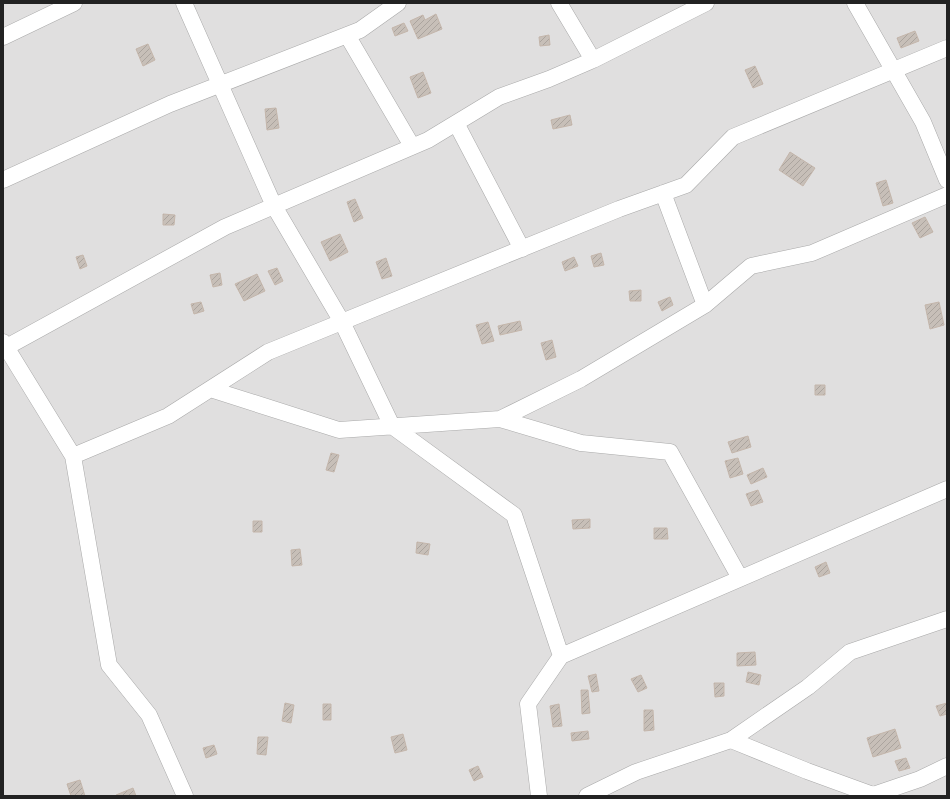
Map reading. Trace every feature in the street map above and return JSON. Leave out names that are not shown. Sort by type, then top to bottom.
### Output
[{"type":"street","points":[[3,37],[74,3]]},
{"type":"street","points":[[184,3],[274,206],[342,322],[392,426],[514,515],[561,656]]},
{"type":"street","points":[[3,180],[170,104],[360,30],[398,3]]},
{"type":"street","points":[[558,3],[593,60]]},
{"type":"street","points":[[185,796],[148,715],[109,665],[73,456],[4,346],[226,227],[428,140],[498,97],[549,80],[593,60],[706,3]]},
{"type":"street","points":[[855,3],[922,122],[947,180]]},
{"type":"street","points":[[347,35],[412,146]]},
{"type":"street","points":[[73,456],[168,416],[268,352],[619,209],[686,185],[733,137],[947,48]]},
{"type":"street","points":[[456,123],[522,249]]},
{"type":"street","points":[[664,193],[705,304]]},
{"type":"street","points":[[500,419],[581,379],[705,304],[751,266],[812,253],[947,195]]},
{"type":"street","points":[[210,389],[339,430],[500,419],[581,443],[670,452],[740,578]]},
{"type":"street","points":[[539,796],[528,704],[561,656],[947,489]]},
{"type":"street","points":[[587,796],[636,772],[731,740],[808,687],[850,652],[947,619]]},
{"type":"street","points":[[731,740],[807,771],[873,795],[920,779],[947,766]]},
{"type":"shaded area","points":[[3,3],[947,3],[947,796],[3,796]]},
{"type":"building","points":[[436,14],[442,29],[418,39],[410,21],[423,15],[425,20]]},
{"type":"building","points":[[404,23],[408,31],[395,36],[392,28]]},
{"type":"building","points":[[915,31],[919,41],[901,48],[897,38]]},
{"type":"building","points":[[549,35],[550,45],[540,46],[539,37]]},
{"type":"building","points":[[148,44],[155,60],[143,66],[136,49]]},
{"type":"building","points":[[755,66],[763,84],[753,88],[745,70]]},
{"type":"building","points":[[423,72],[431,93],[418,98],[410,77]]},
{"type":"building","points":[[276,108],[279,128],[267,130],[265,109]]},
{"type":"building","points":[[570,115],[572,125],[553,129],[551,120]]},
{"type":"building","points":[[790,152],[815,168],[803,186],[779,170]]},
{"type":"building","points":[[886,180],[893,203],[883,206],[876,183]]},
{"type":"building","points":[[355,199],[363,218],[354,222],[347,202]]},
{"type":"building","points":[[163,214],[175,215],[174,225],[163,225]]},
{"type":"building","points":[[925,217],[933,232],[920,238],[912,223]]},
{"type":"building","points":[[340,234],[348,252],[330,261],[321,242]]},
{"type":"building","points":[[601,253],[604,265],[594,267],[591,256]]},
{"type":"building","points":[[83,255],[87,266],[80,269],[76,257]]},
{"type":"building","points":[[574,257],[578,266],[565,271],[562,262]]},
{"type":"building","points":[[386,258],[392,276],[382,279],[376,262]]},
{"type":"building","points":[[277,268],[283,281],[275,285],[268,271]]},
{"type":"building","points":[[220,273],[222,285],[213,287],[210,275]]},
{"type":"building","points":[[257,274],[265,291],[244,301],[235,284]]},
{"type":"building","points":[[641,290],[641,301],[630,301],[629,291]]},
{"type":"building","points":[[670,297],[673,305],[662,311],[658,302]]},
{"type":"building","points":[[201,302],[204,311],[194,314],[191,304]]},
{"type":"building","points":[[939,302],[944,325],[930,329],[925,305]]},
{"type":"building","points":[[520,321],[522,330],[500,335],[498,326]]},
{"type":"building","points":[[488,322],[494,341],[482,344],[476,325]]},
{"type":"building","points":[[552,340],[556,357],[546,360],[541,343]]},
{"type":"building","points":[[815,385],[825,385],[825,395],[815,395]]},
{"type":"building","points":[[748,436],[751,447],[732,453],[728,442]]},
{"type":"building","points":[[331,453],[339,455],[334,472],[326,470]]},
{"type":"building","points":[[738,458],[743,474],[730,478],[725,461]]},
{"type":"building","points":[[763,468],[767,477],[751,484],[747,475]]},
{"type":"building","points":[[758,490],[763,502],[751,506],[746,494]]},
{"type":"building","points":[[590,519],[590,528],[573,529],[572,520]]},
{"type":"building","points":[[253,521],[262,521],[262,532],[253,532]]},
{"type":"building","points":[[654,528],[667,528],[668,539],[654,539]]},
{"type":"building","points":[[417,542],[430,544],[428,555],[416,553]]},
{"type":"building","points":[[300,549],[302,565],[292,566],[291,550]]},
{"type":"building","points":[[826,562],[830,573],[819,577],[815,567]]},
{"type":"building","points":[[755,652],[756,665],[737,666],[737,653]]},
{"type":"building","points":[[748,672],[761,675],[759,685],[746,682]]},
{"type":"building","points":[[596,674],[599,691],[592,692],[588,676]]},
{"type":"building","points":[[641,675],[647,688],[638,692],[631,679]]},
{"type":"building","points":[[714,683],[724,683],[724,696],[715,697]]},
{"type":"building","points":[[581,690],[588,690],[590,713],[582,714]]},
{"type":"building","points":[[285,703],[294,705],[291,723],[282,721]]},
{"type":"building","points":[[947,703],[947,714],[940,716],[936,706]]},
{"type":"building","points":[[323,704],[331,704],[331,720],[323,720]]},
{"type":"building","points":[[559,704],[562,726],[553,727],[550,706]]},
{"type":"building","points":[[644,710],[653,710],[654,730],[644,731]]},
{"type":"building","points":[[895,729],[901,748],[873,757],[867,738]]},
{"type":"building","points":[[588,731],[589,739],[572,741],[571,733]]},
{"type":"building","points":[[403,734],[407,750],[395,753],[391,737]]},
{"type":"building","points":[[258,737],[268,737],[266,755],[257,754]]},
{"type":"building","points":[[214,745],[217,754],[206,758],[203,748]]},
{"type":"building","points":[[906,758],[910,768],[899,771],[895,761]]},
{"type":"building","points":[[478,766],[483,777],[474,781],[469,770]]},
{"type":"building","points":[[80,780],[85,796],[71,796],[67,784]]},
{"type":"building","points":[[133,788],[136,796],[116,796],[116,795]]}]
